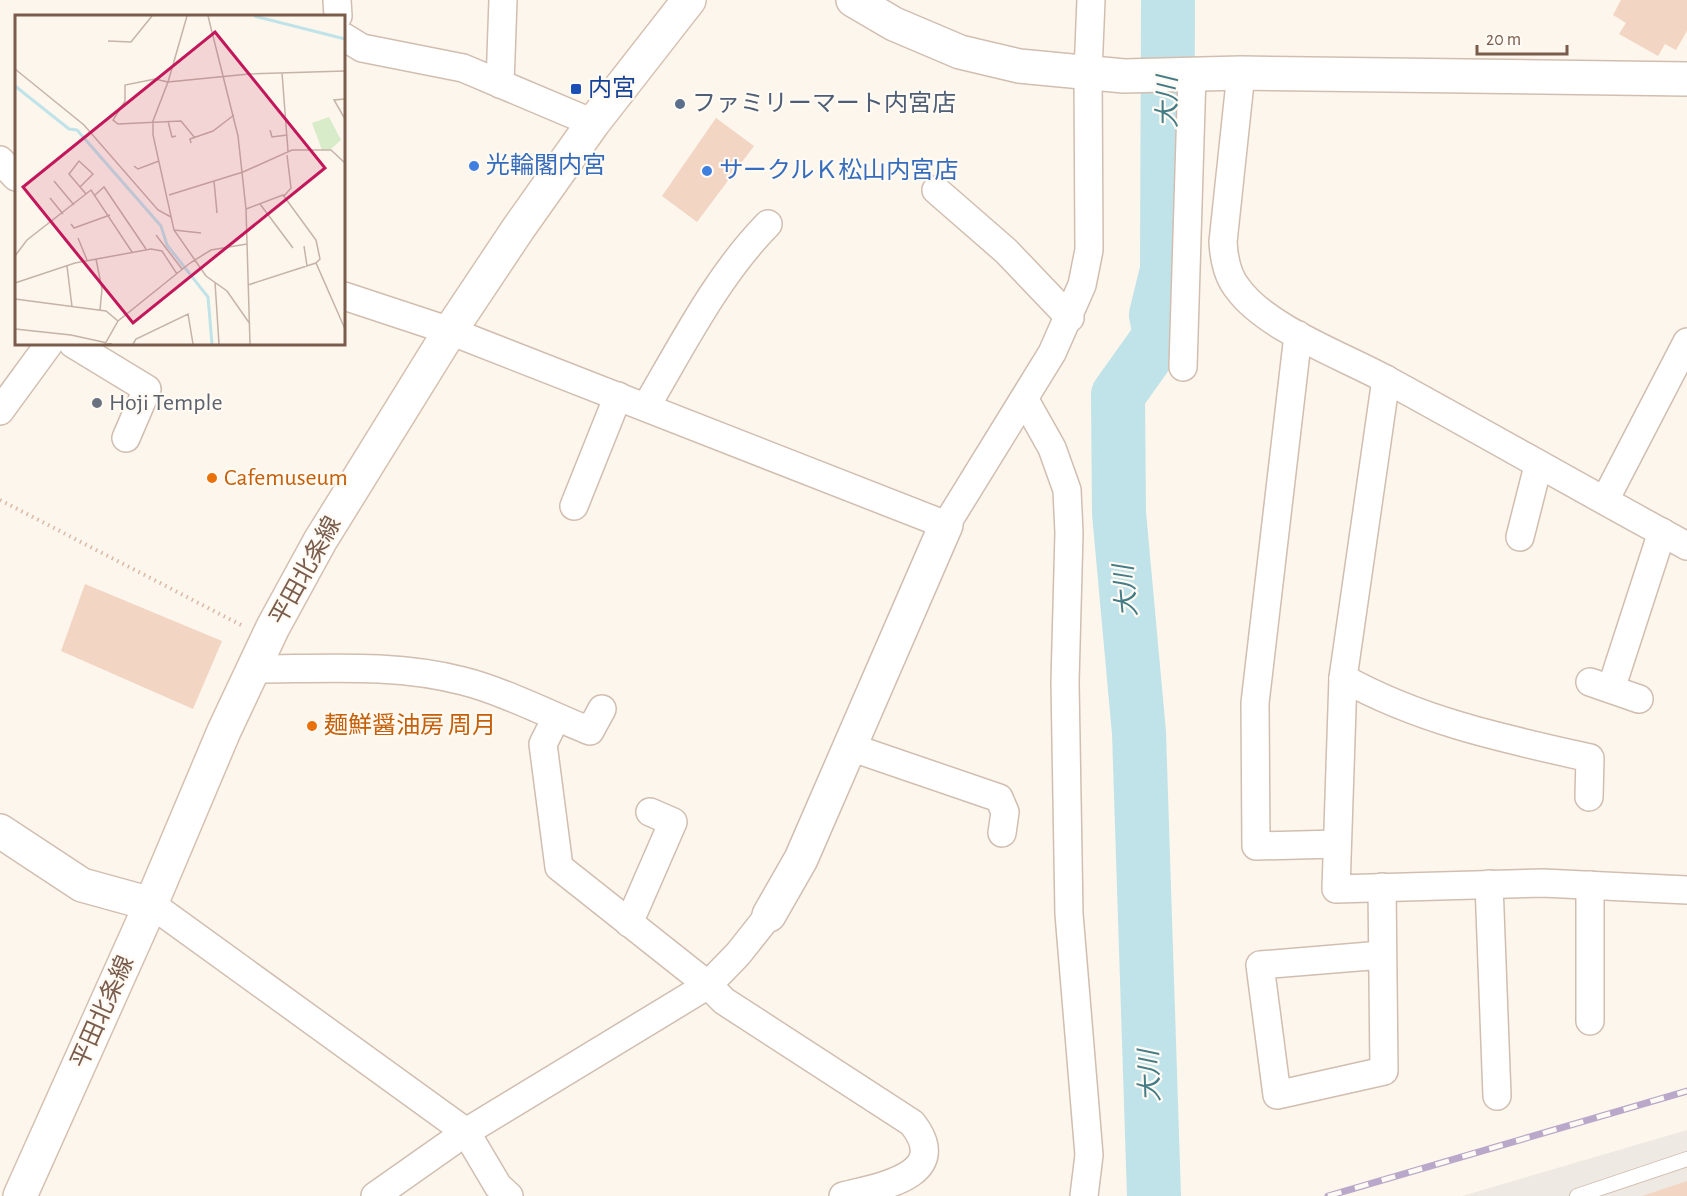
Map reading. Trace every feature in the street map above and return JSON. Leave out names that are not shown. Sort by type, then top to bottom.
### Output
[{"type":"street","points":[[337,0],[338,15]]},
{"type":"street","points":[[500,84],[503,0]]},
{"type":"street","name":"平田北条線","points":[[20,1196],[151,904],[224,732],[268,639],[320,541],[450,331],[593,123],[689,0]]},
{"type":"street","points":[[853,0],[894,24],[960,52],[1019,66],[1124,76],[1241,73],[1687,79]]},
{"type":"street","points":[[375,1196],[466,1132],[708,985],[738,954],[770,915],[801,859],[946,525],[1024,400],[1070,318],[1082,285],[1089,250],[1088,72],[1091,0]]},
{"type":"street","points":[[345,38],[362,48],[463,68],[593,123]]},
{"type":"street","points":[[1241,73],[1223,242],[1224,258],[1238,290],[1273,319],[1298,335],[1386,379],[1538,466],[1687,546]]},
{"type":"street","points":[[1183,367],[1187,74]]},
{"type":"street","points":[[0,160],[15,176]]},
{"type":"street","points":[[936,190],[1006,251],[1070,318]]},
{"type":"street","points":[[646,407],[706,304],[747,245],[768,224]]},
{"type":"street","points":[[345,296],[450,331],[946,525]]},
{"type":"street","points":[[1298,335],[1255,703],[1256,846],[1337,844]]},
{"type":"street","points":[[1605,500],[1687,342]]},
{"type":"street","points":[[0,411],[48,345]]},
{"type":"street","points":[[75,345],[147,389],[126,438]]},
{"type":"street","points":[[1386,379],[1343,678],[1336,889],[1489,884],[1590,885],[1687,890]]},
{"type":"street","points":[[574,506],[618,396]]},
{"type":"street","points":[[1024,400],[1052,448],[1067,490],[1069,533],[1065,682],[1069,903],[1089,1155],[1084,1196]]},
{"type":"street","points":[[1520,537],[1538,466]]},
{"type":"street","points":[[1639,699],[1600,685],[1662,532]]},
{"type":"street","points":[[254,669],[371,669],[436,675],[465,681],[590,731],[602,710]]},
{"type":"street","points":[[1343,678],[1378,698],[1473,732],[1590,758],[1589,797]]},
{"type":"street","points":[[556,718],[543,744],[559,867],[708,985],[724,1002],[912,1123],[921,1134],[925,1150],[918,1168],[903,1180],[843,1196]]},
{"type":"street","points":[[850,747],[999,798],[1005,812],[1002,833]]},
{"type":"street","points":[[629,923],[674,822],[650,812]]},
{"type":"street","points":[[0,831],[82,885],[151,904],[466,1132],[498,1186],[509,1196]]},
{"type":"street","points":[[1489,884],[1497,1096]]},
{"type":"street","points":[[1590,885],[1590,1021]]},
{"type":"street","points":[[1382,887],[1384,1071],[1277,1095],[1260,964],[1382,955]]},
{"type":"lane","points":[[1577,1196],[1687,1159]]},
{"type":"path","points":[[0,500],[268,639]]},
{"type":"shaded area","points":[[1687,1130],[1687,1196],[1462,1196]]},
{"type":"building","points":[[1621,0],[1687,0],[1687,31],[1676,50],[1665,44],[1658,56],[1619,34],[1626,23],[1613,15]]},
{"type":"building","name":"サークルＫ松山内宮店","points":[[716,118],[754,146],[697,222],[662,196]]},
{"type":"building","points":[[85,584],[222,641],[193,709],[61,651]]},
{"type":"building","points":[[1687,1181],[1687,1196],[1642,1196]]},
{"type":"waterway","name":"大川","points":[[1154,1196],[1139,733],[1119,513],[1118,395],[1160,336],[1156,315],[1167,270],[1168,0]]},
{"type":"railway","points":[[1328,1196],[1687,1091]]},
{"type":"place","name":"内宮","points":[[576,89]]},
{"type":"place","name":"ファミリーマート内宮店","points":[[680,104]]},
{"type":"place","name":"光輪閣内宮","points":[[474,166]]},
{"type":"place","name":"サークルＫ松山内宮店","points":[[707,171]]},
{"type":"place","name":"Hoji Temple","points":[[97,403]]},
{"type":"place","name":"Cafemuseum","points":[[212,478]]},
{"type":"place","name":"麺鮮醤油房 周月","points":[[312,726]]}]
